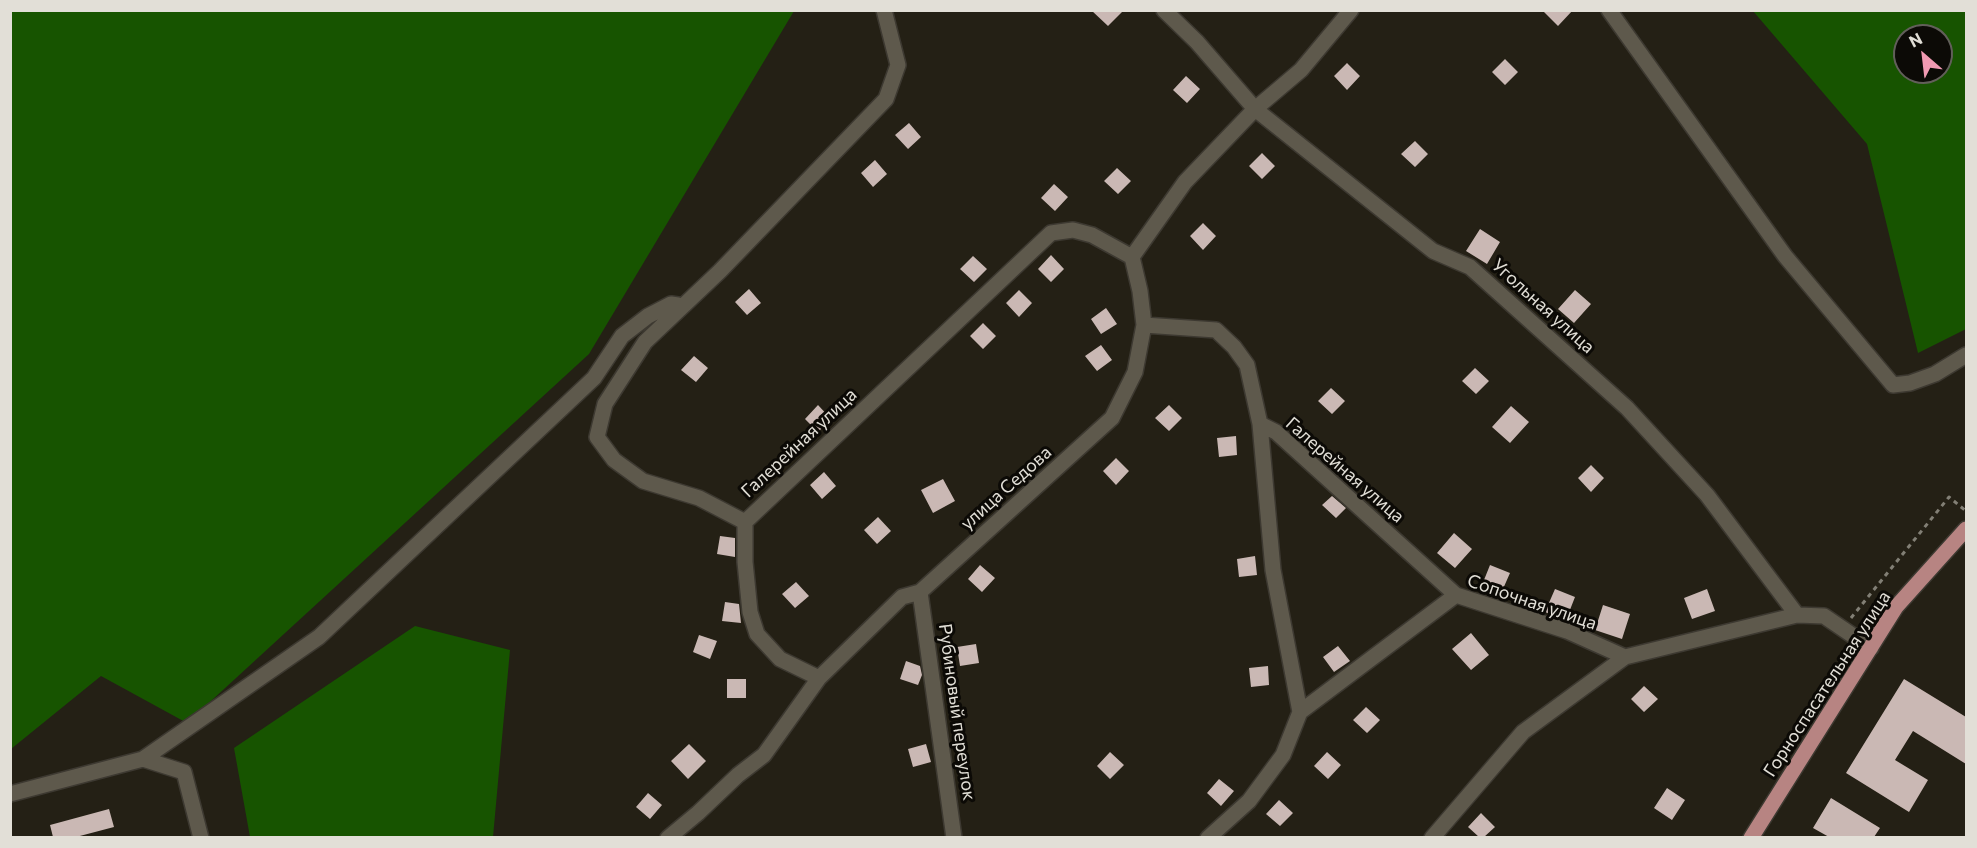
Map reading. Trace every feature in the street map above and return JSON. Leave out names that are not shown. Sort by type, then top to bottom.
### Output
[{"type":"main road","name":"Горноспасательная улица","points":[[1751,837],[1896,607],[1966,529]]},
{"type":"street","name":"Галерейная улица","points":[[884,10],[898,65],[886,99],[720,271],[645,342],[605,404],[597,437],[614,460],[643,481],[699,498],[745,522],[1051,233],[1073,230],[1092,235],[1132,257]]},
{"type":"street","name":"Угольная улица","points":[[1164,10],[1197,42],[1255,109],[1433,251],[1470,267],[1627,408],[1707,495],[1797,615]]},
{"type":"street","points":[[1132,257],[1185,182],[1255,109],[1301,70],[1351,10]]},
{"type":"street","points":[[1609,10],[1785,256],[1893,385],[1910,383],[1935,374],[1966,355]]},
{"type":"street","name":"улица Седова","points":[[668,837],[764,755],[819,678],[902,597],[920,592],[1112,418],[1135,372],[1144,324],[1140,291],[1132,257]]},
{"type":"street","points":[[10,794],[143,759],[319,637],[594,378],[622,336],[648,316],[671,304],[681,308]]},
{"type":"street","name":"Галерейная улица","points":[[1144,324],[1216,330],[1234,346],[1247,365],[1260,424],[1276,432],[1456,594]]},
{"type":"street","points":[[1208,837],[1249,801],[1283,755],[1300,712],[1273,570],[1260,424]]},
{"type":"street","points":[[745,522],[745,562],[750,612],[757,634],[780,660],[819,678]]},
{"type":"street","name":"Рубиновый переулок","points":[[920,592],[954,837]]},
{"type":"street","name":"Сопочная улица","points":[[1300,712],[1456,594],[1567,631],[1625,657]]},
{"type":"street","points":[[1432,837],[1523,732],[1625,657],[1797,615],[1824,616],[1871,648]]},
{"type":"street","points":[[143,759],[184,772],[201,837]]},
{"type":"path","points":[[1842,628],[1949,497],[1966,512]]},
{"type":"green space","points":[[11,11],[794,11],[589,354],[187,723],[101,676],[11,749]]},
{"type":"green space","points":[[1753,11],[1966,11],[1966,329],[1918,353],[1867,144]]},
{"type":"green space","points":[[415,626],[510,650],[493,837],[250,837],[234,748]]},
{"type":"building","points":[[1091,10],[1124,10],[1108,26]]},
{"type":"building","points":[[1542,10],[1573,10],[1558,26]]},
{"type":"building","points":[[1505,59],[1518,72],[1505,85],[1492,72]]},
{"type":"building","points":[[1347,63],[1360,76],[1347,90],[1334,76]]},
{"type":"building","points":[[1186,76],[1200,89],[1187,103],[1173,90]]},
{"type":"building","points":[[909,123],[921,137],[908,149],[895,135]]},
{"type":"building","points":[[1415,141],[1428,154],[1415,167],[1401,154]]},
{"type":"building","points":[[1262,153],[1275,166],[1262,179],[1249,166]]},
{"type":"building","points":[[875,160],[887,174],[873,187],[861,173]]},
{"type":"building","points":[[1117,168],[1131,181],[1118,194],[1104,181]]},
{"type":"building","points":[[1054,184],[1068,197],[1055,211],[1041,198]]},
{"type":"building","points":[[1203,223],[1216,236],[1203,250],[1190,236]]},
{"type":"building","points":[[1480,229],[1500,242],[1487,264],[1466,251]]},
{"type":"building","points":[[1051,255],[1064,269],[1051,282],[1038,269]]},
{"type":"building","points":[[973,256],[987,269],[974,282],[960,269]]},
{"type":"building","points":[[749,289],[761,303],[747,315],[735,302]]},
{"type":"building","points":[[1019,290],[1032,303],[1019,317],[1006,303]]},
{"type":"building","points":[[1575,290],[1591,304],[1574,323],[1558,309]]},
{"type":"building","points":[[1106,308],[1117,324],[1101,334],[1091,319]]},
{"type":"building","points":[[983,323],[996,336],[983,349],[970,336]]},
{"type":"building","points":[[1101,345],[1112,360],[1097,371],[1085,356]]},
{"type":"building","points":[[694,356],[708,368],[696,382],[681,370]]},
{"type":"building","points":[[1475,368],[1489,381],[1476,394],[1462,381]]},
{"type":"building","points":[[1331,388],[1345,401],[1332,414],[1318,401]]},
{"type":"building","points":[[818,405],[831,419],[818,432],[805,419]]},
{"type":"building","points":[[1169,405],[1182,418],[1169,431],[1155,418]]},
{"type":"building","points":[[1511,406],[1529,422],[1510,443],[1492,427]]},
{"type":"building","points":[[1236,436],[1237,455],[1219,457],[1217,438]]},
{"type":"building","points":[[1116,458],[1129,471],[1116,485],[1103,471]]},
{"type":"building","points":[[1591,465],[1604,478],[1591,492],[1578,478]]},
{"type":"building","points":[[824,472],[836,486],[822,499],[810,485]]},
{"type":"building","points":[[943,479],[955,501],[933,513],[921,490]]},
{"type":"building","points":[[1332,496],[1346,508],[1336,518],[1322,505]]},
{"type":"building","points":[[878,517],[891,531],[877,544],[864,530]]},
{"type":"building","points":[[1454,533],[1472,549],[1455,568],[1437,553]]},
{"type":"building","points":[[720,536],[735,538],[735,557],[717,554]]},
{"type":"building","points":[[1255,556],[1257,575],[1239,577],[1237,559]]},
{"type":"building","points":[[980,565],[995,578],[982,592],[968,579]]},
{"type":"building","points":[[1490,565],[1510,573],[1499,598],[1480,590]]},
{"type":"building","points":[[796,582],[809,596],[795,608],[782,594]]},
{"type":"building","points":[[1555,589],[1575,597],[1566,620],[1545,612]]},
{"type":"building","points":[[1707,589],[1715,611],[1692,619],[1684,598]]},
{"type":"building","points":[[725,602],[739,604],[741,623],[722,621]]},
{"type":"building","points":[[1603,605],[1630,614],[1622,639],[1595,630]]},
{"type":"building","points":[[1471,633],[1489,655],[1471,670],[1452,649]]},
{"type":"building","points":[[699,635],[717,641],[710,659],[693,652]]},
{"type":"building","points":[[976,644],[979,663],[960,666],[957,647]]},
{"type":"building","points":[[1338,646],[1350,661],[1334,672],[1323,657]]},
{"type":"building","points":[[906,661],[920,666],[922,675],[918,685],[900,679]]},
{"type":"building","points":[[1268,666],[1269,685],[1251,687],[1249,668]]},
{"type":"building","points":[[727,679],[746,679],[746,698],[727,698]]},
{"type":"building","points":[[1904,679],[1966,717],[1966,764],[1913,731],[1895,760],[1928,780],[1909,812],[1846,773]]},
{"type":"building","points":[[1644,686],[1658,699],[1644,712],[1631,699]]},
{"type":"building","points":[[1366,707],[1380,720],[1367,733],[1353,720]]},
{"type":"building","points":[[689,744],[706,761],[688,779],[671,761]]},
{"type":"building","points":[[926,744],[931,762],[913,767],[908,749]]},
{"type":"building","points":[[1110,752],[1124,765],[1110,779],[1097,766]]},
{"type":"building","points":[[1327,752],[1341,765],[1328,779],[1314,766]]},
{"type":"building","points":[[1219,779],[1234,791],[1221,806],[1207,793]]},
{"type":"building","points":[[1667,788],[1685,800],[1672,820],[1654,808]]},
{"type":"building","points":[[648,793],[662,805],[650,819],[636,807]]},
{"type":"building","points":[[1831,798],[1880,828],[1874,837],[1829,837],[1813,828]]},
{"type":"building","points":[[1279,800],[1293,813],[1280,826],[1266,814]]},
{"type":"building","points":[[109,809],[114,827],[76,837],[53,837],[50,825]]},
{"type":"building","points":[[1481,813],[1495,827],[1484,837],[1479,837],[1468,827]]}]
